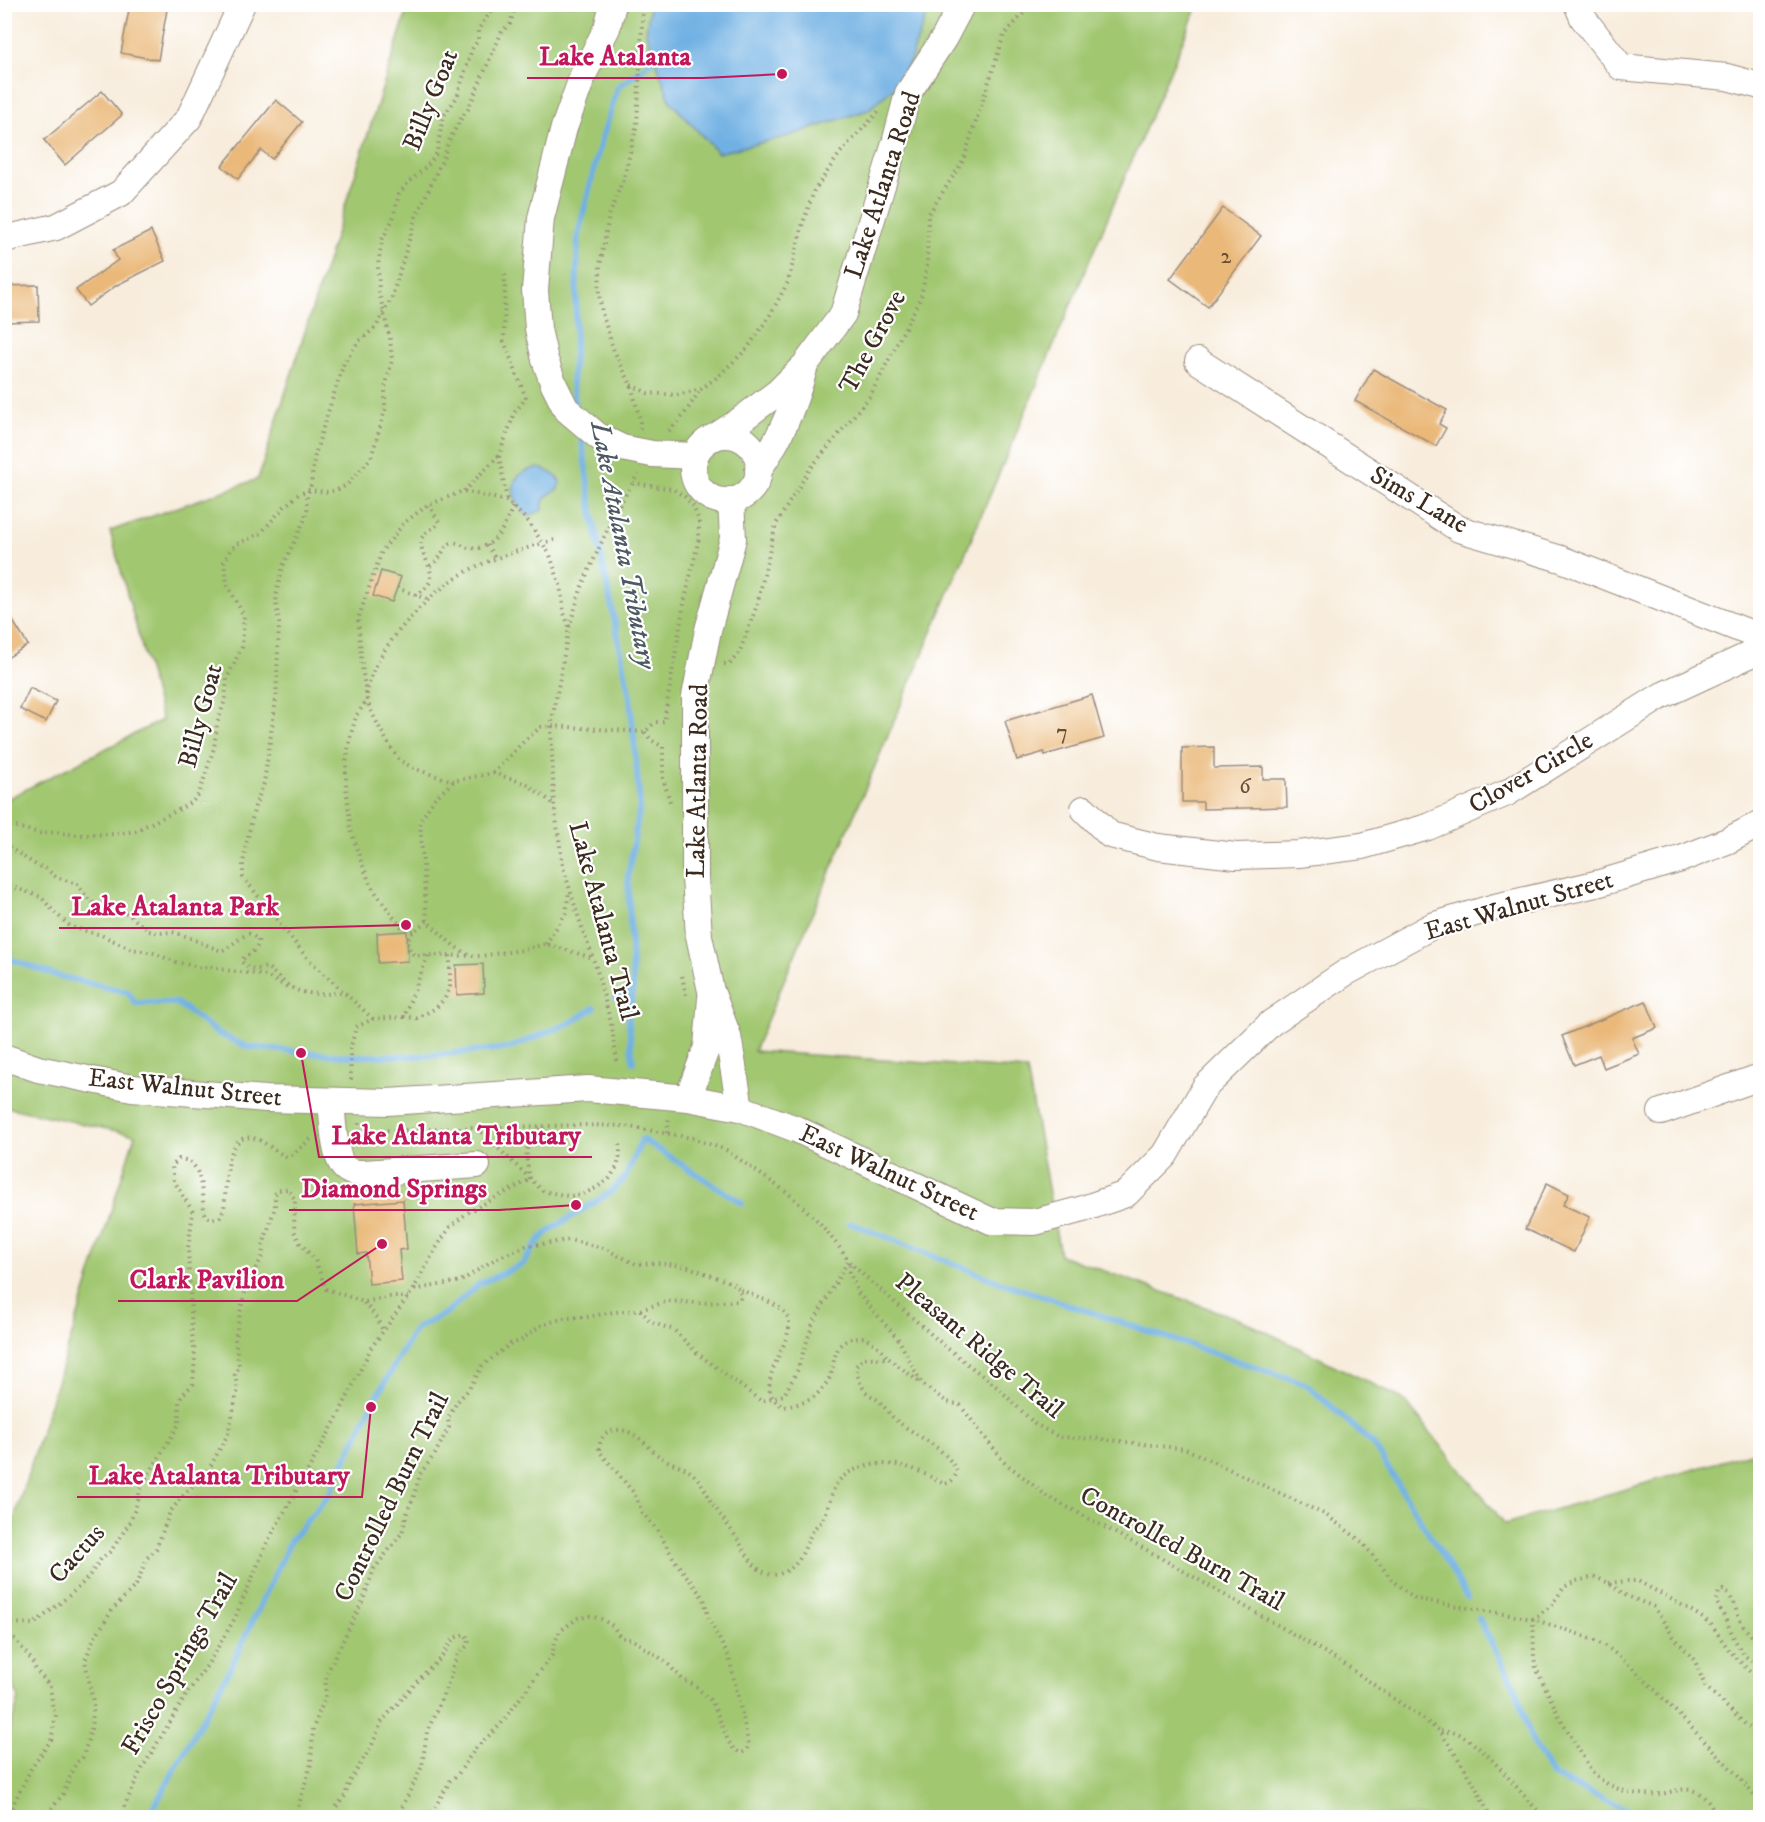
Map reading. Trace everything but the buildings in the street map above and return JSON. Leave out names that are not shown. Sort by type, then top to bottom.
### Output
[{"type":"street","points":[[4,239],[56,227],[121,193],[189,118],[242,4]]},
{"type":"street","points":[[613,4],[607,28],[583,75],[564,128],[541,218],[535,290],[538,329],[548,369],[566,409],[599,437],[621,448],[652,454],[695,456]]},
{"type":"street","name":"Lake Atlanta Road","points":[[714,437],[778,392],[806,365],[843,314],[908,93],[944,38],[962,4]]},
{"type":"street","points":[[1577,4],[1583,18],[1621,67],[1727,77],[1761,87]]},
{"type":"street","name":"Sims Lane","points":[[1198,361],[1459,529],[1561,559],[1761,637]]},
{"type":"street","name":"Lake Atlanta Road","points":[[758,470],[772,452],[794,403],[806,365]]},
{"type":"street","points":[[725,435],[736,437],[753,449],[758,459],[756,481],[741,497],[720,501],[701,490],[695,481],[693,471],[695,456],[705,442],[714,437],[725,435]]},
{"type":"street","name":"Lake Atlanta Road","points":[[731,500],[733,539],[708,630],[695,696],[695,878],[699,936],[711,991],[728,1036],[740,1108]]},
{"type":"street","name":"Clover Circle","points":[[1084,809],[1110,835],[1158,847],[1236,856],[1299,854],[1362,846],[1428,827],[1507,793],[1661,696],[1761,650]]},
{"type":"street","name":"East Walnut Street","points":[[4,1058],[38,1069],[132,1088],[266,1099],[341,1117],[388,1102],[588,1089],[688,1098],[740,1108],[796,1129],[991,1221],[1035,1222],[1126,1194],[1166,1155],[1205,1087],[1271,1023],[1345,973],[1432,926],[1495,907],[1600,883],[1681,859],[1727,841],[1761,824]]},
{"type":"street","name":"Lake Atlanta Road","points":[[688,1098],[707,1047],[711,991]]},
{"type":"street","points":[[1661,1112],[1761,1077]]},
{"type":"street","points":[[341,1117],[339,1159],[345,1168],[352,1172],[477,1165]]},
{"type":"path","name":"Billy Goat","points":[[4,827],[16,827],[40,833],[116,834],[135,831],[193,801],[199,794],[214,748],[217,724],[225,700],[227,678],[243,647],[244,616],[227,584],[224,562],[231,549],[260,534],[299,494],[309,490],[328,492],[337,490],[347,484],[371,458],[385,411],[385,387],[392,360],[390,339],[379,292],[378,266],[382,240],[393,219],[399,194],[431,162],[437,152],[443,117],[458,97],[472,49],[478,40],[478,30],[496,4]]},
{"type":"path","name":"Billy Goat","points":[[373,1019],[307,958],[243,878],[246,845],[255,806],[264,783],[276,699],[279,623],[277,590],[283,566],[304,521],[307,496],[321,434],[344,363],[358,342],[376,327],[396,286],[416,217],[432,179],[448,143],[468,109],[502,32],[510,24],[516,4]]},
{"type":"path","points":[[640,439],[640,420],[631,385],[614,351],[602,313],[599,294],[600,265],[609,216],[624,177],[637,124],[643,4]]},
{"type":"path","name":"The Grove","points":[[702,664],[730,664],[740,651],[757,605],[776,524],[810,469],[870,396],[921,297],[927,265],[928,215],[963,161],[1004,34],[1032,4]]},
{"type":"path","points":[[631,385],[648,393],[677,395],[700,389],[716,378],[747,349],[770,315],[788,282],[814,191],[840,153],[883,107]]},
{"type":"path","points":[[505,270],[504,341],[526,398],[515,412],[499,455],[464,491],[429,505],[402,524],[382,551],[358,619],[362,667],[367,700],[378,725],[399,759],[426,772],[454,781],[493,773],[527,784],[554,804]]},
{"type":"path","points":[[668,433],[700,389]]},
{"type":"path","points":[[499,455],[507,501]]},
{"type":"path","name":"Lake Atalanta Trail","points":[[551,726],[645,732],[655,722],[664,722],[683,608],[699,538],[699,521],[693,506],[685,496],[673,489],[633,483],[616,511],[584,583],[569,627],[551,726],[554,804],[563,867],[612,1023],[617,1061]]},
{"type":"path","points":[[464,491],[507,501],[529,522],[545,542],[560,585],[564,613],[569,627]]},
{"type":"path","points":[[415,595],[429,584],[430,566],[421,540],[439,522],[429,505]]},
{"type":"path","points":[[430,566],[439,561],[445,547],[453,543],[474,548],[487,545],[500,534],[513,506]]},
{"type":"path","points":[[413,931],[400,926],[371,886],[360,861],[351,830],[346,788],[346,764],[356,716],[367,700],[371,676],[397,632],[428,599],[471,569],[495,558],[555,540]]},
{"type":"path","points":[[487,545],[495,558]]},
{"type":"path","points":[[397,588],[428,599]]},
{"type":"path","points":[[493,773],[526,739],[541,727],[551,726]]},
{"type":"path","points":[[454,781],[435,798],[420,821],[427,921],[454,946],[468,955]]},
{"type":"path","points":[[4,844],[36,865],[77,884],[89,900],[99,907],[112,911],[124,911],[149,931],[183,935],[221,951],[242,936],[249,934],[254,936],[258,939],[259,945],[241,961],[243,964],[248,968],[267,967],[292,989]]},
{"type":"path","points":[[4,884],[41,897],[71,927],[101,935],[132,949],[153,952],[176,962],[199,967],[266,976],[303,993],[348,994]]},
{"type":"path","points":[[546,944],[566,913],[569,888]]},
{"type":"path","points":[[427,921],[409,935],[410,949],[414,954],[480,956],[546,944],[593,958]]},
{"type":"path","points":[[404,1017],[428,955]]},
{"type":"path","points":[[350,1077],[350,1050],[356,1027],[373,1019],[417,1018],[436,1008],[446,998],[450,987],[450,955]]},
{"type":"path","name":"Pleasant Ridge Trail","points":[[341,1117],[359,1131],[476,1127],[625,1126],[692,1138],[726,1150],[789,1194],[820,1223],[850,1262],[947,1348],[997,1387],[1035,1424],[1059,1437],[1101,1439],[1186,1449],[1326,1515],[1361,1541],[1394,1582],[1416,1599],[1533,1619],[1606,1646],[1627,1663],[1739,1777],[1761,1803]]},
{"type":"path","name":"Cactus","points":[[6,1818],[31,1769],[51,1740],[56,1715],[50,1686],[36,1670],[31,1659],[17,1641],[8,1634],[6,1628],[10,1623],[34,1624],[44,1617],[86,1580],[101,1559],[111,1551],[130,1521],[140,1490],[179,1424],[179,1402],[193,1384],[195,1356],[188,1248],[193,1212],[174,1181],[172,1166],[178,1159],[187,1160],[196,1166],[202,1204],[206,1216],[211,1219],[220,1216],[224,1208],[230,1158],[234,1147],[241,1140],[250,1137],[262,1141],[286,1156],[292,1155],[308,1140],[341,1117]]},
{"type":"path","points":[[667,1133],[668,1124]]},
{"type":"path","points":[[531,1179],[526,1160],[528,1144],[533,1134],[543,1126]]},
{"type":"path","points":[[476,1127],[543,1191],[568,1196],[589,1192],[609,1179],[617,1167],[620,1141]]},
{"type":"path","name":"Frisco Springs Trail","points":[[119,1818],[140,1772],[235,1618],[267,1543],[337,1418],[371,1348],[413,1290],[450,1227],[467,1213],[531,1179]]},
{"type":"path","points":[[44,1818],[63,1794],[76,1763],[83,1757],[92,1729],[94,1706],[85,1661],[93,1640],[113,1609],[136,1585],[147,1558],[156,1549],[170,1512],[186,1492],[204,1478],[228,1434],[238,1389],[235,1375],[240,1366],[235,1339],[241,1308],[248,1285],[256,1278],[256,1268],[262,1257],[264,1242],[275,1207],[275,1194],[278,1190],[288,1189],[295,1199],[294,1232],[300,1243],[315,1260],[326,1289],[364,1302],[390,1297],[408,1297]]},
{"type":"path","points":[[413,1290],[461,1281],[495,1258],[526,1246],[570,1240],[603,1248],[636,1264],[661,1263],[688,1267],[732,1283],[750,1296],[779,1307],[788,1316],[787,1337],[777,1357],[770,1380],[770,1391],[773,1398]]},
{"type":"path","points":[[640,1310],[651,1322],[675,1330],[697,1353],[761,1401],[784,1395],[797,1371],[813,1323],[850,1262]]},
{"type":"path","name":"Controlled Burn Trail","points":[[850,1262],[849,1271],[858,1293],[899,1340],[922,1384]]},
{"type":"path","name":"Controlled Burn Trail","points":[[295,1818],[311,1764],[313,1728],[325,1698],[326,1675],[363,1600],[374,1569],[402,1533],[420,1474],[435,1454],[449,1427],[448,1418],[482,1366],[510,1344],[520,1341],[540,1326],[563,1318],[640,1310],[669,1301],[700,1304],[738,1301],[741,1297],[740,1289]]},
{"type":"path","points":[[364,1302],[375,1315],[384,1332]]},
{"type":"path","name":"Controlled Burn Trail","points":[[773,1398],[784,1407],[816,1396],[831,1376],[832,1362],[842,1343],[851,1338],[865,1337],[882,1350],[888,1358],[947,1402],[960,1405],[1004,1462],[1047,1496],[1145,1549],[1340,1661],[1440,1731],[1472,1780],[1491,1818]]},
{"type":"path","points":[[429,1818],[450,1781],[458,1774],[474,1749],[501,1724],[552,1654],[560,1631],[578,1618],[590,1616],[601,1619],[613,1626],[621,1636],[633,1640],[665,1661],[683,1680],[694,1685],[712,1702],[728,1742],[734,1749],[741,1753],[746,1751],[749,1745],[729,1657],[709,1620],[704,1599],[675,1561],[658,1531],[642,1512],[634,1493],[598,1451],[599,1444],[608,1431],[624,1431],[640,1439],[666,1461],[677,1464],[695,1475],[749,1558],[765,1573],[776,1575],[790,1570],[798,1562],[814,1529],[823,1519],[837,1485],[853,1470],[881,1464],[894,1464],[923,1473],[944,1484],[951,1482],[955,1477],[957,1472],[955,1467],[936,1446],[894,1419],[879,1401],[866,1392],[857,1375],[856,1366],[859,1361],[864,1358],[888,1358]]},
{"type":"path","points":[[1718,1818],[1708,1801],[1698,1793],[1684,1788],[1660,1794],[1630,1792],[1609,1785],[1597,1777],[1559,1716],[1536,1668],[1533,1619],[1552,1605],[1564,1587],[1570,1584],[1595,1577],[1609,1583],[1625,1594],[1653,1607],[1673,1636],[1695,1661],[1705,1686],[1746,1725],[1761,1734]]},
{"type":"path","points":[[1609,1583],[1638,1581],[1689,1609],[1710,1623],[1729,1650],[1752,1674],[1761,1679]]},
{"type":"path","points":[[1761,1644],[1748,1632],[1740,1620],[1730,1594],[1723,1590],[1719,1592],[1716,1602],[1724,1613],[1732,1636],[1746,1655],[1761,1666]]},
{"type":"path","points":[[333,1818],[336,1806],[345,1796],[349,1782],[372,1745],[382,1721],[440,1659],[454,1638],[465,1634],[469,1640],[468,1645],[458,1654],[453,1666],[450,1679],[427,1732],[422,1766],[397,1818]]},
{"type":"path","name":"Controlled Burn Trail","points":[[1440,1731],[1458,1733],[1488,1755],[1545,1818]]},
{"type":"green space","points":[[409,5],[1198,5],[754,1051],[1027,1070],[1060,1255],[1244,1321],[1403,1399],[1505,1524],[1760,1450],[1760,1817],[5,1817],[5,1746],[19,1698],[5,1669],[5,1547],[135,1135],[5,1107],[5,800],[162,720],[110,531],[258,479]]},
{"type":"water","points":[[650,4],[930,5],[909,64],[897,85],[868,110],[789,136],[718,153],[670,101],[646,33]]},
{"type":"water","points":[[538,468],[551,472],[560,481],[558,489],[544,499],[543,510],[528,516],[517,501],[514,487],[520,475]]},
{"type":"waterway","name":"Lake Atalanta Tributary","points":[[575,403],[572,383],[578,235],[600,145],[618,87],[650,63],[659,51]]},
{"type":"waterway","name":"Lake Atalanta Tributary","points":[[581,434],[592,511],[630,697],[640,805],[628,877],[633,991],[628,1014],[633,1062]]},
{"type":"waterway","points":[[4,957],[58,976],[128,992],[135,1003],[177,1003],[219,1034],[248,1047],[346,1056],[424,1056],[509,1048],[570,1023],[594,1008]]},
{"type":"waterway","points":[[616,998],[633,991]]},
{"type":"waterway","name":"Lake Atalanta Tributary","points":[[148,1818],[230,1669],[291,1540],[328,1496],[371,1407],[415,1329],[446,1313],[479,1284],[523,1264],[541,1238],[608,1194],[625,1178],[642,1139],[742,1203]]},
{"type":"waterway","points":[[850,1223],[997,1281],[1306,1384],[1373,1444],[1467,1598]]},
{"type":"waterway","points":[[1479,1619],[1517,1691],[1532,1741],[1553,1776],[1648,1818]]},
{"type":"place","name":"Lake Atalanta","points":[[782,74]]},
{"type":"place","name":"Lake Atalanta Park","points":[[406,925]]},
{"type":"place","name":"Lake Atlanta Tributary","points":[[301,1053]]},
{"type":"place","name":"Diamond Springs","points":[[576,1205]]},
{"type":"place","name":"Clark Pavilion","points":[[382,1244]]},
{"type":"place","name":"Lake Atalanta Tributary","points":[[371,1407]]}]
